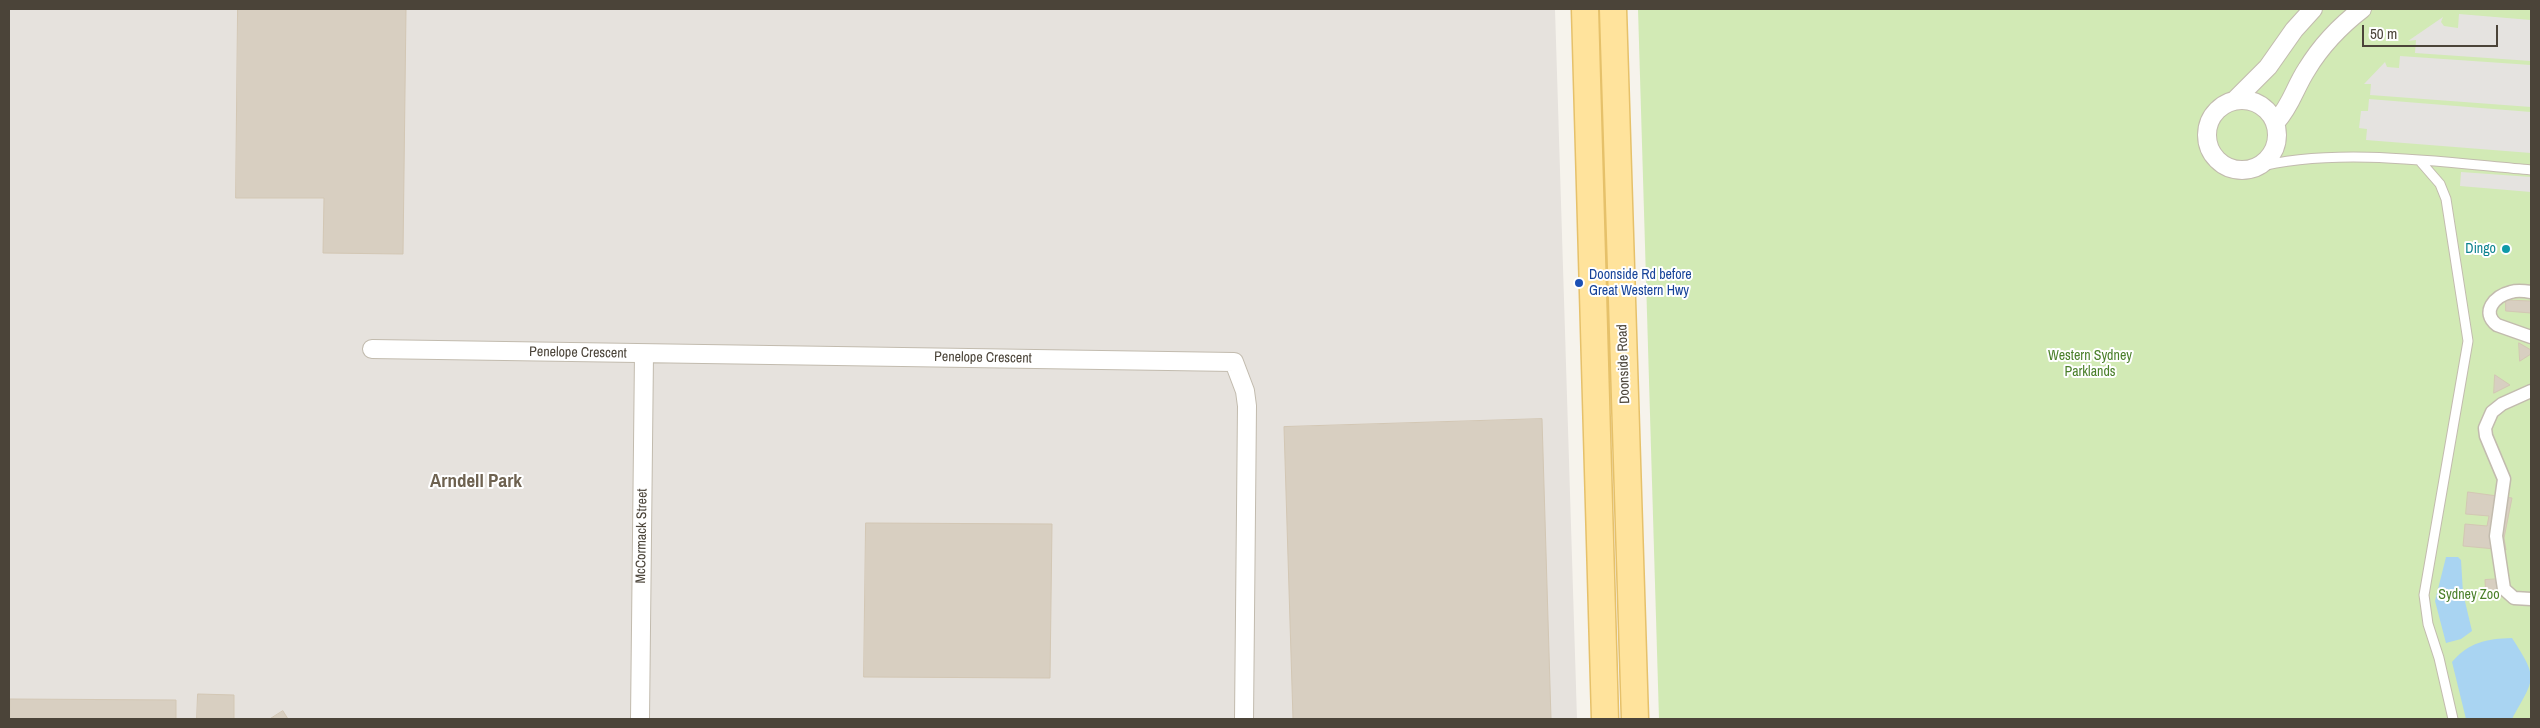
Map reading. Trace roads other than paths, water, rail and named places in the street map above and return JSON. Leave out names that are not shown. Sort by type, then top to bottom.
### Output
[{"type":"main road","name":"Doonside Road","points":[[1585,9],[1605,719]]},
{"type":"main road","name":"Doonside Road","points":[[1613,9],[1635,719]]},
{"type":"street","points":[[2236,99],[2268,67],[2294,30],[2313,9]]},
{"type":"street","points":[[2276,122],[2289,107],[2302,76],[2317,52],[2362,9]]},
{"type":"street","points":[[2236,99],[2246,99],[2264,107],[2276,122],[2277,140],[2273,152],[2266,161],[2255,168],[2241,170],[2228,167],[2216,159],[2209,147],[2206,134],[2213,114],[2223,104],[2236,99]]},
{"type":"street","points":[[2531,292],[2513,291],[2498,297],[2490,306],[2489,312],[2493,322],[2497,325],[2531,337]]},
{"type":"street","name":"Penelope Crescent","points":[[372,349],[1234,362],[1246,391],[1247,406],[1244,719]]},
{"type":"street","name":"McCormack Street","points":[[640,719],[644,354]]},
{"type":"street","points":[[2531,391],[2502,404],[2492,412],[2485,428],[2486,436],[2504,479],[2496,536],[2504,589],[2514,598],[2531,600]]},
{"type":"lane","points":[[2255,168],[2274,163],[2327,159],[2420,161],[2531,170]]},
{"type":"lane","points":[[2420,161],[2440,184],[2446,199],[2468,341],[2424,594],[2428,624],[2439,658],[2453,719]]},
{"type":"water","points":[[2446,557],[2458,557],[2461,560],[2463,593],[2472,631],[2461,639],[2446,643],[2435,601]]},
{"type":"water","points":[[2512,638],[2527,662],[2530,671],[2531,679],[2526,695],[2512,719],[2466,719],[2452,662],[2465,650],[2479,643],[2494,639]]},
{"type":"place","name":"Dingo","points":[[2506,249]]},
{"type":"place","name":"Doonside Rd before Great Western Hwy","points":[[1579,283]]},
{"type":"district","name":"Arndell Park","points":[[476,482]]},
{"type":"park label","name":"Western Sydney Parklands","points":[[2090,364]]},
{"type":"park label","name":"Sydney Zoo","points":[[2469,595]]}]
